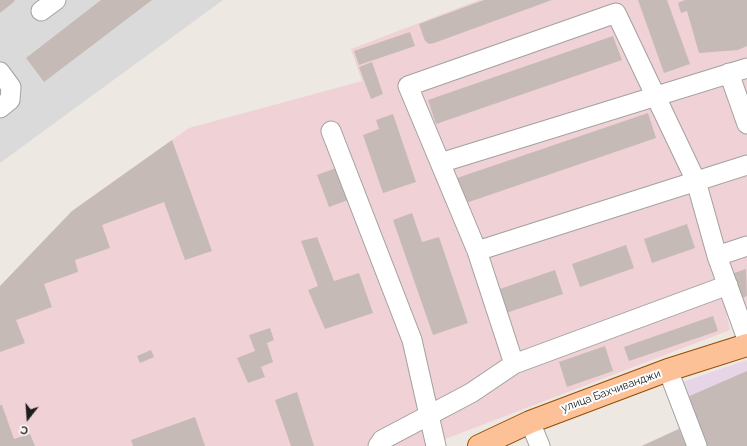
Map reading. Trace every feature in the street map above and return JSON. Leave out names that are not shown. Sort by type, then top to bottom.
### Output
[{"type":"main road","name":"улица Бахчиванджи","points":[[478,446],[530,422],[668,370],[747,346]]},
{"type":"lane","points":[[41,11],[56,0]]},
{"type":"lane","points":[[514,364],[478,251],[408,86],[616,13],[696,181],[717,256],[747,340]]},
{"type":"lane","points":[[440,163],[747,68]]},
{"type":"lane","points":[[0,72],[11,87],[10,100],[0,108]]},
{"type":"lane","points":[[729,73],[747,124]]},
{"type":"lane","points":[[331,131],[412,340],[436,446]]},
{"type":"lane","points":[[478,251],[747,165]]},
{"type":"lane","points":[[717,256],[747,246]]},
{"type":"lane","points":[[378,446],[382,440],[471,393],[514,364],[728,285]]},
{"type":"lane","points":[[668,370],[697,446]]},
{"type":"lane","points":[[530,422],[540,446]]},
{"type":"shaded area","points":[[0,0],[223,0],[0,163]]},
{"type":"shaded area","points":[[479,0],[747,0],[747,308],[727,316],[730,330],[427,446],[0,446],[0,286],[72,211],[189,128],[362,81],[351,49]]},
{"type":"shaded area","points":[[747,360],[747,446],[641,446],[688,424],[674,385]]},
{"type":"building","points":[[0,0],[14,0],[15,1],[0,13]]},
{"type":"building","points":[[101,0],[152,0],[44,82],[26,58]]},
{"type":"building","points":[[484,0],[552,0],[434,43],[429,44],[425,41],[419,24]]},
{"type":"building","points":[[638,0],[667,0],[690,64],[664,73]]},
{"type":"building","points":[[685,0],[747,0],[747,46],[738,50],[699,53],[687,11],[681,13],[678,3]]},
{"type":"building","points":[[410,32],[415,46],[359,65],[354,51]]},
{"type":"building","points":[[613,36],[622,60],[436,124],[428,100]]},
{"type":"building","points":[[372,62],[383,94],[371,99],[359,67]]},
{"type":"building","points":[[648,113],[656,138],[466,203],[457,178]]},
{"type":"building","points":[[393,114],[416,182],[383,193],[363,135],[379,129],[376,120]]},
{"type":"building","points":[[172,140],[212,251],[185,260],[164,202],[102,225],[110,248],[75,260],[78,272],[44,284],[52,307],[16,320],[25,343],[0,352],[0,286],[72,211]]},
{"type":"building","points":[[336,168],[348,200],[329,207],[317,175]]},
{"type":"building","points":[[412,213],[422,242],[439,237],[468,323],[433,335],[393,220]]},
{"type":"building","points":[[687,224],[695,248],[652,263],[644,239]]},
{"type":"building","points":[[317,237],[334,281],[359,273],[373,313],[325,329],[308,290],[318,286],[301,241]]},
{"type":"building","points":[[626,245],[634,268],[580,287],[572,264]]},
{"type":"building","points":[[746,269],[747,296],[742,298],[734,273]]},
{"type":"building","points":[[555,270],[563,294],[503,314],[494,291]]},
{"type":"building","points":[[713,316],[718,331],[629,361],[624,347]]},
{"type":"building","points":[[270,328],[274,340],[267,343],[273,362],[261,367],[265,377],[248,383],[237,358],[255,351],[249,335]]},
{"type":"building","points":[[605,346],[613,371],[567,387],[559,362]]},
{"type":"building","points":[[151,350],[154,357],[140,363],[137,356]]},
{"type":"building","points":[[747,371],[747,446],[705,446],[685,398]]},
{"type":"building","points":[[297,392],[314,446],[291,446],[275,400]]},
{"type":"building","points":[[0,405],[2,405],[14,439],[30,434],[35,446],[0,446]]},
{"type":"building","points":[[195,417],[205,446],[133,446],[131,440]]},
{"type":"building","points":[[679,429],[686,446],[642,446]]}]
